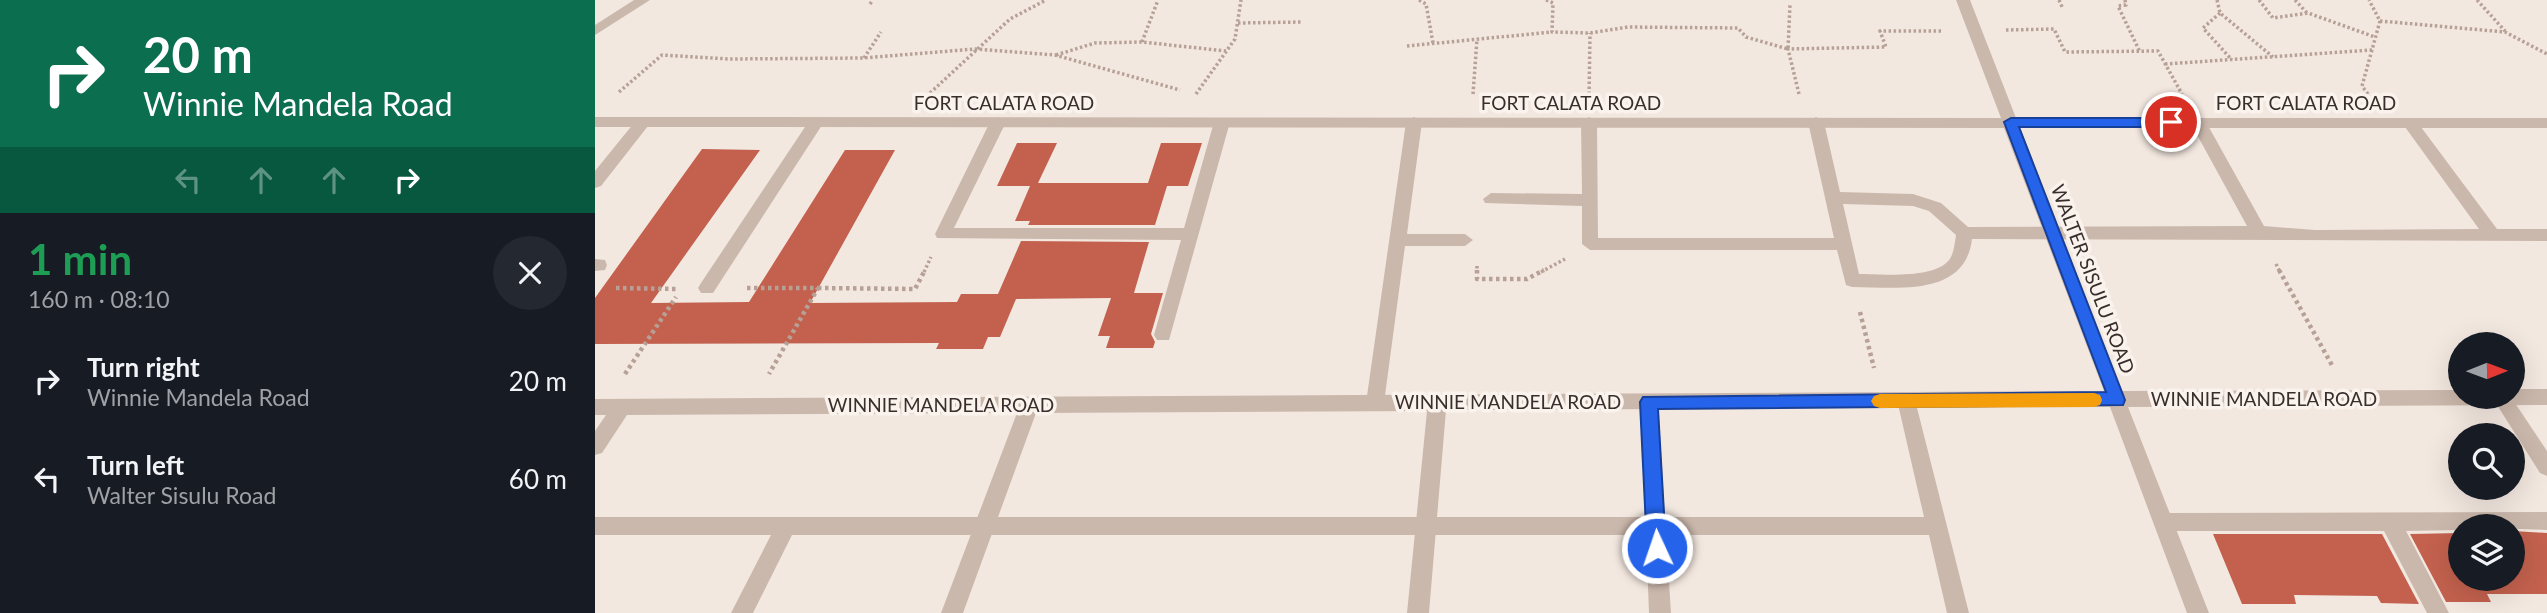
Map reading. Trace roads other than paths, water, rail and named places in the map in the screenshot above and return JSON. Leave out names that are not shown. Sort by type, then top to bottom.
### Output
[{"type":"street","points":[[595,30],[643,0]]},
{"type":"street","name":"WALTER SISULU ROAD","points":[[1963,0],[2198,613]]},
{"type":"street","name":"FORT CALATA ROAD","points":[[595,122],[2547,123]]},
{"type":"street","points":[[595,183],[643,122]]},
{"type":"street","points":[[707,288],[815,122]]},
{"type":"street","points":[[998,122],[943,234],[1192,234]]},
{"type":"street","points":[[1163,335],[1222,122]]},
{"type":"street","points":[[1375,403],[1414,122]]},
{"type":"street","points":[[1589,122],[1590,244],[1844,244]]},
{"type":"street","points":[[1815,122],[1852,280],[1938,277],[1954,268],[1962,251],[1965,233]]},
{"type":"street","points":[[2198,122],[2259,232]]},
{"type":"street","points":[[2410,122],[2492,235]]},
{"type":"street","points":[[1833,198],[1913,200],[1935,207],[1965,233],[2547,235]]},
{"type":"street","points":[[1491,199],[1589,200]]},
{"type":"street","points":[[1399,240],[1465,240]]},
{"type":"street","name":"WINNIE MANDELA ROAD","points":[[606,407],[2448,397]]},
{"type":"street","name":"WINNIE MANDELA ROAD","points":[[2525,397],[2547,397]]},
{"type":"street","points":[[1906,400],[1958,613]]},
{"type":"street","points":[[1418,613],[1437,402]]},
{"type":"street","points":[[1649,402],[1660,613]]},
{"type":"street","points":[[952,613],[1029,405]]},
{"type":"street","points":[[595,447],[606,407]]},
{"type":"street","points":[[2510,410],[2547,467]]},
{"type":"street","points":[[2164,522],[2547,521]]},
{"type":"street","points":[[2390,522],[2438,613]]},
{"type":"street","points":[[595,526],[1937,526]]},
{"type":"street","points":[[742,613],[786,526]]}]
